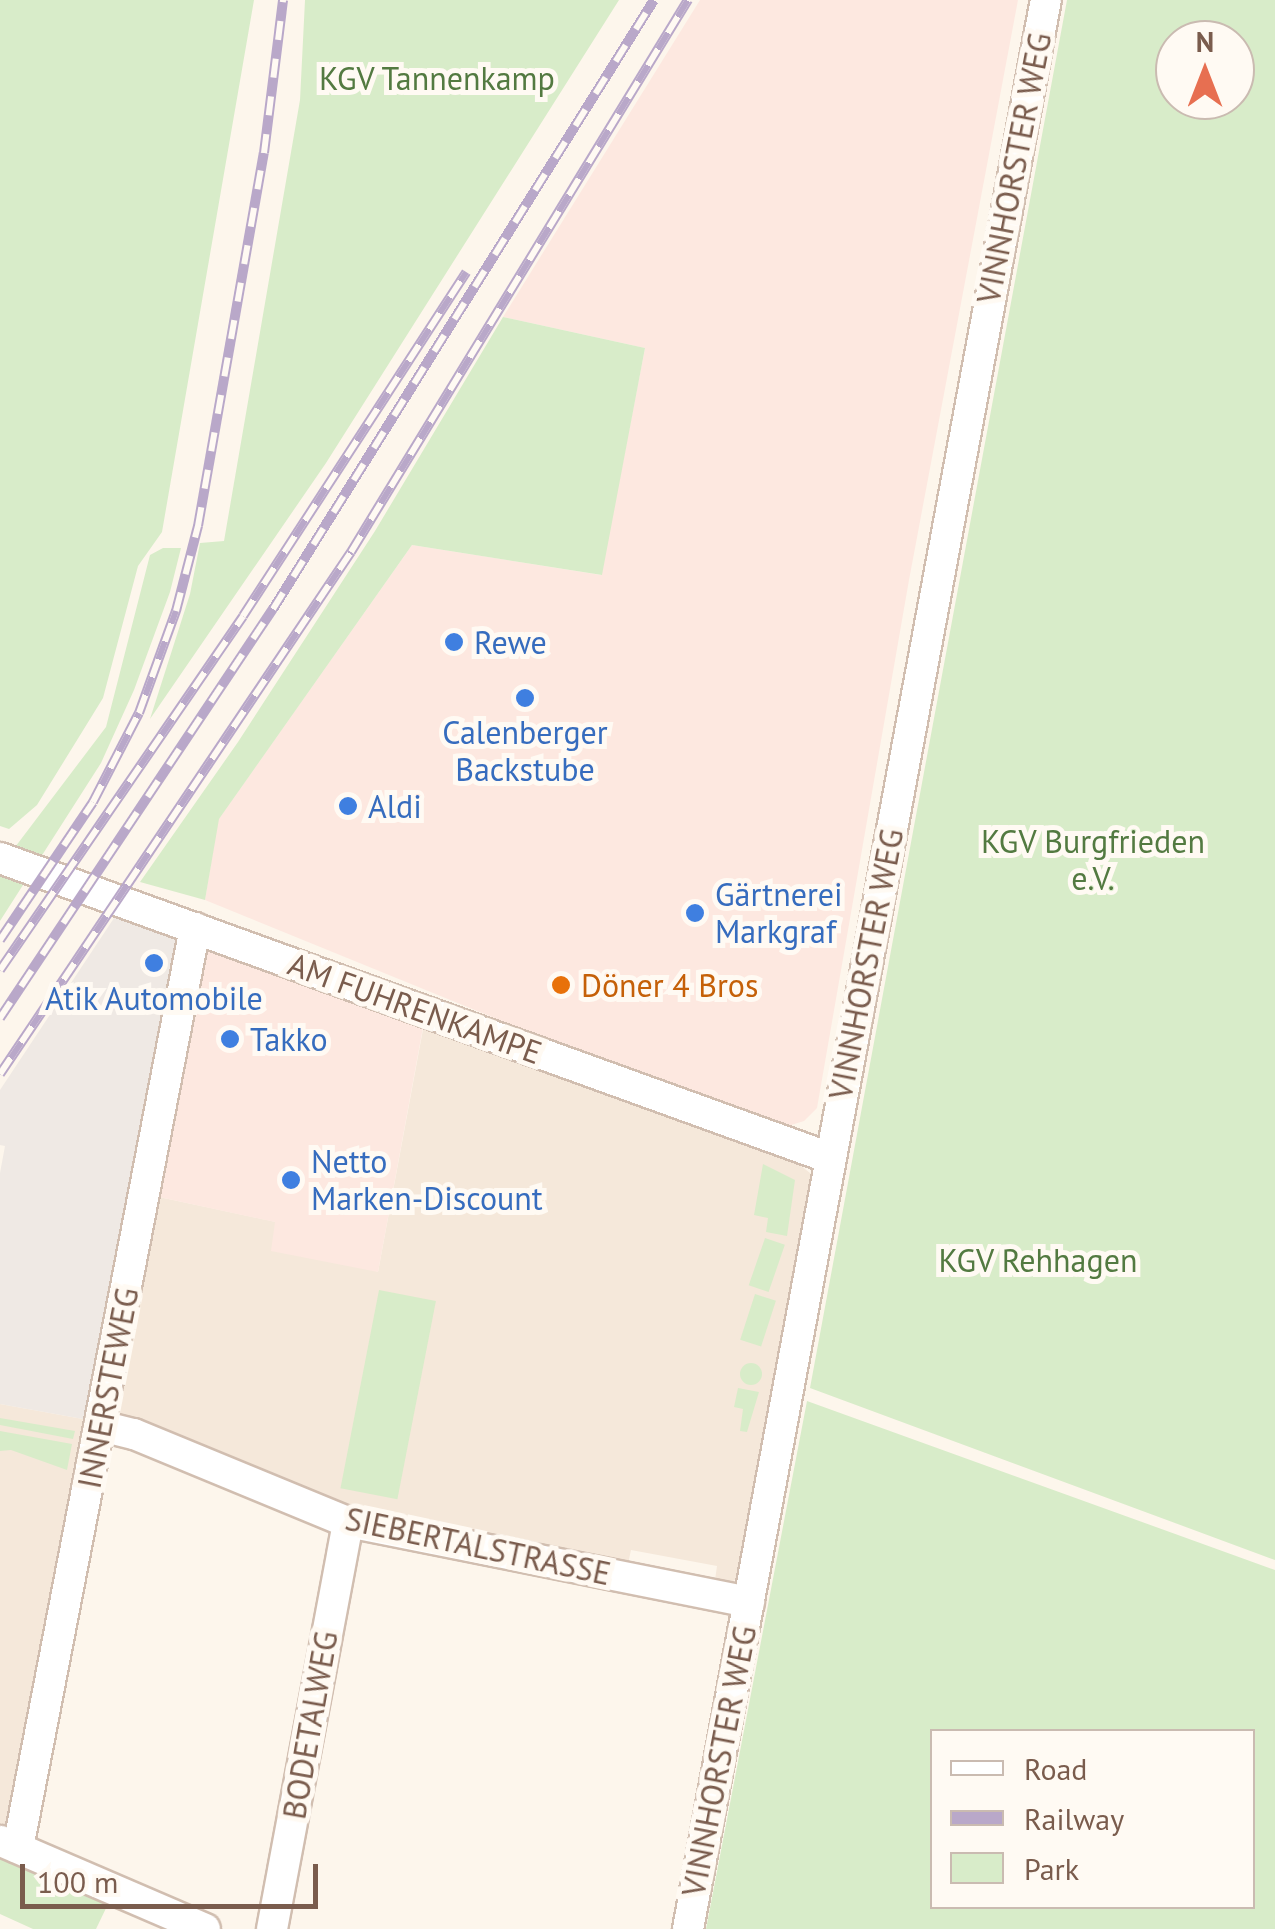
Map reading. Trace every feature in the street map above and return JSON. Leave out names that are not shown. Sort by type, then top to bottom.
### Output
[{"type":"street","name":"VINNHORSTER WEG","points":[[688,1929],[1046,0]]},
{"type":"street","name":"AM FUHRENKAMPE","points":[[2,861],[830,1158]]},
{"type":"street","name":"INNERSTEWEG","points":[[9,1844],[100,1426],[196,928]]},
{"type":"street","name":"SIEBERTALSTRASSE","points":[[100,1426],[134,1434],[348,1522],[750,1602]]},
{"type":"street","name":"BODETALWEG","points":[[272,1929],[348,1522]]},
{"type":"street","points":[[9,1844],[205,1929]]},
{"type":"shaded area","points":[[700,0],[1018,0],[909,580],[817,1108],[804,1121],[785,1127],[519,1028],[205,900],[218,820],[412,545],[601,575],[645,348],[503,317]]},
{"type":"shaded area","points":[[124,903],[195,928],[83,1419],[0,1404],[0,1173],[5,1146],[0,1145],[0,1090]]},
{"type":"shaded area","points":[[195,928],[426,1011],[378,1272],[271,1251],[275,1222],[145,1194]]},
{"type":"shaded area","points":[[424,1024],[795,1161],[815,1177],[742,1575],[733,1581],[715,1580],[717,1566],[631,1550],[628,1564],[374,1516],[119,1416],[101,1426],[145,1194],[276,1222],[378,1272]]},
{"type":"shaded area","points":[[0,1404],[83,1419],[14,1820],[0,1830]]},
{"type":"green space","points":[[0,0],[254,0],[162,532],[138,566],[103,698],[37,805],[9,829],[0,826]]},
{"type":"green space","name":"KGV Tannenkamp","points":[[305,0],[619,0],[326,463],[150,719],[190,594],[200,543],[224,541],[300,100]]},
{"type":"green space","name":"KGV Burgfrieden e.V.","points":[[1067,0],[1275,0],[1275,1560],[810,1388]]},
{"type":"green space","points":[[503,317],[645,348],[602,575],[412,545],[219,819],[205,900],[140,882],[238,742],[375,531]]},
{"type":"green space","points":[[163,548],[181,548],[170,592],[134,690],[101,763],[0,921],[0,867],[106,727],[150,555]]},
{"type":"green space","points":[[763,1164],[795,1180],[787,1236],[766,1232],[768,1218],[754,1215]]},
{"type":"green space","points":[[765,1238],[785,1245],[769,1292],[749,1285]]},
{"type":"green space","points":[[379,1290],[436,1301],[397,1499],[340,1488]]},
{"type":"green space","points":[[755,1294],[776,1301],[761,1346],[740,1340]]},
{"type":"green space","points":[[747,1363],[755,1363],[762,1374],[755,1385],[747,1385],[740,1378],[740,1370]]},
{"type":"green space","points":[[738,1388],[759,1392],[747,1432],[740,1431],[743,1409],[734,1407]]},
{"type":"green space","points":[[807,1401],[1275,1570],[1275,1929],[706,1929]]},
{"type":"green space","points":[[0,1418],[75,1431],[73,1439],[0,1425]]},
{"type":"green space","points":[[0,1431],[72,1444],[67,1470],[11,1450],[0,1451]]},
{"type":"green space","points":[[0,1856],[109,1902],[96,1929],[33,1929],[0,1914]]},
{"type":"railway","points":[[0,940],[93,802],[139,713],[176,611],[198,526],[264,153],[283,0]]},
{"type":"railway","points":[[0,1018],[273,609],[654,0]]},
{"type":"railway","points":[[0,1074],[351,552],[688,0]]},
{"type":"railway","points":[[0,970],[243,616],[466,272]]},
{"type":"place","name":"Rewe","points":[[454,642]]},
{"type":"place","name":"Calenberger Backstube","points":[[525,698]]},
{"type":"place","name":"Aldi","points":[[348,806]]},
{"type":"place","name":"Gärtnerei Markgraf","points":[[695,913]]},
{"type":"place","name":"Atik Automobile","points":[[154,963]]},
{"type":"place","name":"Döner 4 Bros","points":[[561,985]]},
{"type":"place","name":"Takko","points":[[230,1039]]},
{"type":"place","name":"Netto Marken-Discount","points":[[291,1180]]},
{"type":"park label","name":"KGV Rehhagen","points":[[1038,1260]]}]
